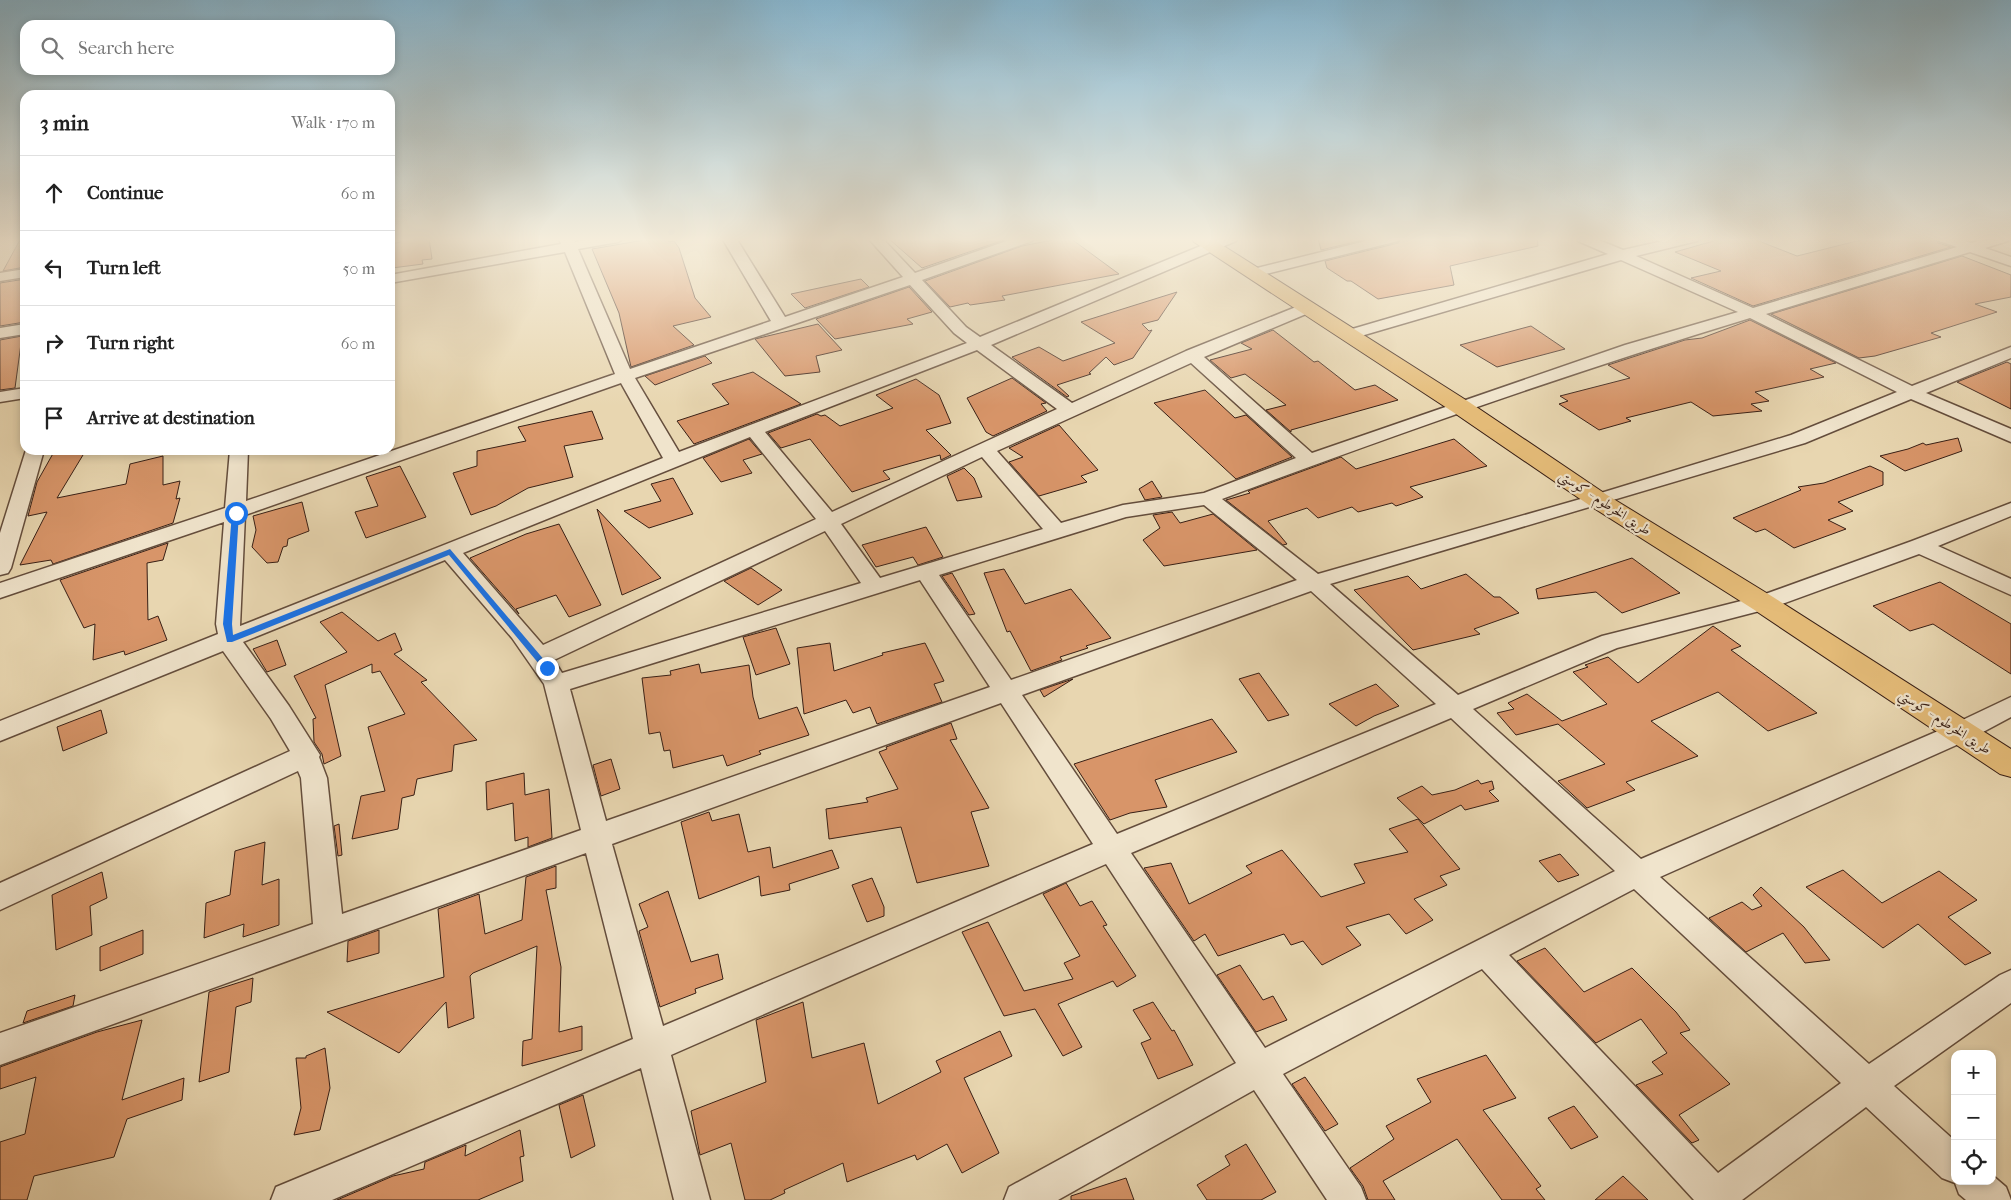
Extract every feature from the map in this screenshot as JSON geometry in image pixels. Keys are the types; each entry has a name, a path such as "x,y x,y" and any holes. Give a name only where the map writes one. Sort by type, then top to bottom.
{"highway":[{"name":"طريق الخرطوم - كوستي","path":"1286,294 1461,407 1598,500 1763,604 2011,765"}],"street":[{"path":"590,294 625,376 674,460"},
{"path":"763,294 781,324"},
{"path":"0,591 236,513 625,376 871,294"},
{"path":"928,294 948,318 978,344 1071,411"},
{"path":"0,731 450,552 674,460 978,344 1091,294"},
{"path":"1348,334 1487,294"},
{"path":"1710,294 1750,312 1912,393 2011,436"},
{"path":"556,684 1123,511 1208,498 1309,460 1631,349 1811,294"},
{"path":"539,657 1192,355 1307,308"},
{"path":"0,333 20,330"},
{"path":"0,1049 1314,582 1598,500 1798,439 2011,352"},
{"path":"1192,355 1309,460"},
{"path":"0,397 20,394"},
{"path":"753,429 829,522 874,586"},
{"path":"986,449 1056,532"},
{"path":"0,568 34,455"},
{"path":"240,455 228,624 230,640 236,653 293,731 307,755 314,778 329,931"},
{"path":"1208,498 1314,582 1454,706 1951,1161"},
{"path":"288,1200 650,1048 1110,849 1610,642 1763,604 2011,510"},
{"path":"1920,546 2011,588"},
{"path":"450,552 539,657 556,684 598,836 650,1048 692,1200"},
{"path":"925,571 1007,691 1110,849 1348,1200"},
{"path":"1022,1200 1260,1068 1637,874 1961,732 2011,706"},
{"path":"0,897 307,755"},
{"path":"1486,952 1714,1199 1867,1085 2011,985"},
{"path":"1976,1185 1993,1200"}],"building":[{"path":"0,294 20,294 20,323 0,326"},
{"path":"611,294 694,294 711,317 673,326 694,345 631,367 619,313"},
{"path":"791,294 848,294 805,308"},
{"path":"889,294 915,294 932,312 907,319 913,324 835,339 816,319"},
{"path":"938,294 1013,294 1002,296 1005,300 970,305 968,303 950,307"},
{"path":"1176,294 1158,320 1142,324 1149,331 1152,330 1133,358 1114,365 1106,357 1089,373 1091,374 1057,385 1069,396 1067,397 1012,357 1039,347 1063,361 1115,343 1081,322"},
{"path":"1370,294 1405,294 1378,299"},
{"path":"1726,294 1793,294 1753,306"},
{"path":"1837,294 2011,294 2011,297 1975,304 1997,312 1931,333 1941,337 1875,356 1859,358 1771,314"},
{"path":"1750,320 1836,363 1810,369 1824,377 1755,392 1769,401 1751,404 1762,411 1713,416 1691,402 1626,418 1631,421 1599,430 1559,404 1568,401 1560,396 1630,378 1608,365 1685,340 1702,338"},
{"path":"818,324 842,350 816,356 820,372 785,376 755,339"},
{"path":"1531,326 1565,349 1497,367 1460,345"},
{"path":"1273,330 1314,362 1318,361 1355,390 1375,385 1398,400 1291,430 1291,432 1266,410 1286,405 1245,374 1231,378 1210,360 1252,349 1241,343"},
{"path":"20,336 15,388 0,390 0,340"},
{"path":"705,356 712,363 655,385 645,376"},
{"path":"2007,362 2011,364 2011,409 1957,382"},
{"path":"753,372 801,404 694,444 677,421 729,404 712,384"},
{"path":"1012,378 1046,403 1041,404 1047,411 993,436 986,432 967,398"},
{"path":"916,379 939,395 951,423 926,430 951,455 941,460 940,455 883,471 890,479 852,492 810,439 781,448 768,433 817,414 825,415 840,426 893,408 876,395"},
{"path":"1205,390 1235,418 1246,415 1292,457 1236,479 1154,403"},
{"path":"592,411 603,439 564,446 573,477 528,488 496,506 471,515 453,473 477,466 477,451 526,441 518,427"},
{"path":"1059,425 1098,470 1081,476 1087,482 1039,496 1009,462 1023,457 1009,448"},
{"path":"1958,438 1962,451 1905,471 1880,456 1923,443 1926,445"},
{"path":"749,439 762,454 743,460 752,473 721,482 703,458"},
{"path":"1454,439 1487,466 1410,487 1423,497 1396,506 1392,503 1358,512 1352,507 1318,518 1307,508 1268,521 1287,544 1283,545 1226,500 1250,493 1248,491 1341,457 1356,469"},
{"path":"52,455 83,455 57,498 126,484 130,464 163,456 163,485 180,481 176,499 180,498 173,523 53,564 51,560 20,565 47,512 28,516 37,482"},
{"path":"400,466 426,517 366,538 355,512 378,506 366,477"},
{"path":"1870,466 1883,472 1883,485 1838,502 1853,511 1828,520 1846,529 1794,548 1765,529 1756,532 1733,518 1801,490 1798,487 1824,483"},
{"path":"964,468 974,478 982,497 957,501 947,476"},
{"path":"673,478 693,514 649,528 624,511 661,501 651,484"},
{"path":"1152,481 1162,497 1145,500 1139,489"},
{"path":"302,502 309,531 288,539 287,546 283,547 278,562 267,563 252,547 256,530 253,516"},
{"path":"597,509 639,554 661,578 622,595"},
{"path":"1172,512 1180,523 1213,514 1257,550 1164,566 1143,540 1160,528 1153,515"},
{"path":"559,524 601,605 569,617 556,595 516,609 519,614 470,558 526,534"},
{"path":"926,527 943,557 918,565 913,557 876,567 862,545"},
{"path":"168,543 163,560 147,563 148,620 158,616 167,640 125,655 124,651 93,660 95,624 84,628 60,580"},
{"path":"1632,558 1680,593 1622,613 1596,592 1538,599 1536,589"},
{"path":"751,568 782,590 758,605 724,581"},
{"path":"1004,569 1025,604 1071,589 1111,638 1086,646 1088,648 1060,657 1062,660 1031,671 1010,631 1007,632 984,573"},
{"path":"952,573 975,614 969,615 942,576"},
{"path":"1466,574 1494,597 1500,597 1519,613 1474,629 1480,634 1413,650 1354,590 1408,576 1421,589"},
{"path":"1940,582 2011,624 2011,674 1933,624 1910,631 1873,606"},
{"path":"342,612 378,641 395,633 402,650 394,654 427,680 421,682 477,740 454,745 452,771 417,779 414,795 402,798 398,829 352,839 361,796 385,791 368,727 405,714 380,671 372,673 372,664 325,685 341,756 324,764 322,754 314,742 313,719 316,718 294,676 347,652 320,622"},
{"path":"1713,626 1741,646 1731,650 1817,713 1768,731 1718,692 1651,721 1698,756 1626,782 1635,790 1587,808 1558,781 1605,764 1558,724 1516,735 1497,713 1514,709 1508,703 1527,694 1562,721 1607,704 1573,672 1588,667 1585,665 1608,657 1638,683"},
{"path":"776,628 790,664 756,675 743,637"},
{"path":"277,640 286,665 267,672 253,649"},
{"path":"830,643 834,671 883,655 882,653 925,643 944,681 934,684 942,702 877,724 870,707 853,713 846,700 804,714 797,648"},
{"path":"699,664 701,673 749,665 753,697 759,719 797,707 809,735 759,751 761,754 727,766 723,755 673,768 670,750 664,751 660,732 649,734 642,678 671,675 670,671"},
{"path":"1259,673 1289,715 1268,721 1239,679"},
{"path":"1073,679 1044,697 1040,690"},
{"path":"1376,684 1399,706 1356,726 1329,704"},
{"path":"101,710 107,733 63,751 57,727"},
{"path":"1212,719 1237,752 1155,780 1167,807 1130,813 1110,820 1074,764"},
{"path":"951,723 957,739 950,740 989,808 971,812 989,866 917,883 901,827 829,839 826,809 868,802 866,798 898,789 879,752 887,749 886,747"},
{"path":"611,759 620,789 601,796 593,765"},
{"path":"524,773 525,795 549,789 552,838 528,847 528,837 515,841 513,803 487,810 486,782"},
{"path":"1478,780 1481,784 1492,781 1494,789 1489,791 1499,801 1465,810 1461,805 1424,824 1397,798 1422,786 1432,795 1455,790"},
{"path":"709,812 712,821 739,814 748,852 770,847 773,868 832,850 839,868 789,884 790,890 761,896 759,876 699,899 681,822"},
{"path":"1418,819 1460,869 1440,876 1447,885 1414,899 1433,920 1406,934 1389,914 1346,927 1361,945 1322,965 1303,941 1291,945 1284,934 1218,956 1205,934 1194,941 1144,868 1171,863 1189,904 1252,873 1246,866 1282,850 1321,897 1365,883 1354,864 1408,852 1389,829"},
{"path":"339,824 342,855 338,856 334,826"},
{"path":"265,842 262,885 279,879 279,925 243,937 244,924 204,938 206,903 230,895 235,851"},
{"path":"1560,854 1579,875 1558,882 1539,861"},
{"path":"556,866 556,888 546,890 561,967 559,1032 582,1026 582,1050 522,1066 523,1041 532,1039 537,946 473,973 470,976 474,1018 448,1028 446,1002 399,1053 327,1012 444,977 438,909 479,894 485,934 522,920 526,877"},
{"path":"1843,870 1882,903 1939,871 1977,900 1948,917 1991,953 1965,965 1918,924 1883,948 1806,887"},
{"path":"102,872 107,898 90,906 92,935 56,950 52,895"},
{"path":"872,878 884,907 884,916 867,922 852,885"},
{"path":"1066,883 1080,906 1092,901 1107,925 1103,926 1136,976 1117,987 1113,981 1058,1004 1082,1047 1063,1056 1035,1009 1004,1016 962,932 988,922 1024,991 1073,979 1064,963 1080,956 1043,894"},
{"path":"1761,887 1804,927 1830,960 1805,963 1783,933 1746,952 1709,918 1742,902 1752,910 1762,906 1753,895"},
{"path":"668,891 691,962 718,954 723,979 695,989 696,993 660,1007 639,931 648,927 639,904"},
{"path":"143,930 143,954 100,971 100,947"},
{"path":"379,930 379,953 347,962 348,941"},
{"path":"1545,948 1584,992 1632,968 1676,1012 1690,1030 1680,1033 1730,1084 1679,1115 1699,1140 1692,1143 1636,1085 1663,1074 1652,1062 1667,1053 1641,1019 1596,1043 1517,961"},
{"path":"1240,965 1263,1000 1273,996 1287,1020 1256,1032 1217,975"},
{"path":"253,978 251,1002 236,1007 229,1072 199,1082 209,992"},
{"path":"75,995 73,1006 23,1023 27,1011"},
{"path":"803,1002 812,1058 864,1043 878,1104 941,1072 936,1061 1000,1031 1012,1056 964,1078 999,1153 962,1173 947,1144 917,1160 915,1155 847,1182 843,1163 784,1190 785,1193 770,1200 745,1200 731,1143 700,1155 691,1111 766,1082 756,1020"},
{"path":"1153,1002 1172,1031 1174,1030 1193,1065 1158,1079 1141,1043 1151,1039 1133,1010"},
{"path":"142,1020 122,1100 184,1078 182,1100 127,1119 114,1157 34,1176 27,1200 0,1200 0,1142 25,1134 36,1077 0,1089 0,1067 97,1032"},
{"path":"325,1048 330,1088 320,1130 294,1135 301,1108 296,1058 306,1058 306,1056"},
{"path":"1486,1055 1516,1098 1483,1110 1541,1186 1536,1189 1545,1200 1502,1200 1457,1139 1383,1181 1395,1200 1368,1200 1363,1186 1350,1168 1394,1139 1386,1126 1431,1102 1417,1079"},
{"path":"1305,1077 1338,1124 1325,1131 1292,1084"},
{"path":"583,1095 595,1146 571,1158 559,1105"},
{"path":"1574,1106 1598,1137 1571,1149 1548,1118"},
{"path":"520,1130 524,1156 520,1157 523,1181 478,1200 337,1200 393,1176 424,1169 425,1162 466,1145 465,1156"},
{"path":"1246,1144 1276,1192 1261,1200 1207,1200 1197,1185 1230,1165 1225,1156"},
{"path":"1623,1176 1648,1200 1595,1200"},
{"path":"1126,1178 1134,1200 1071,1200 1071,1196"}],"route":[{"path":"236,513 228,624 230,640 450,552 547,668"}]}
